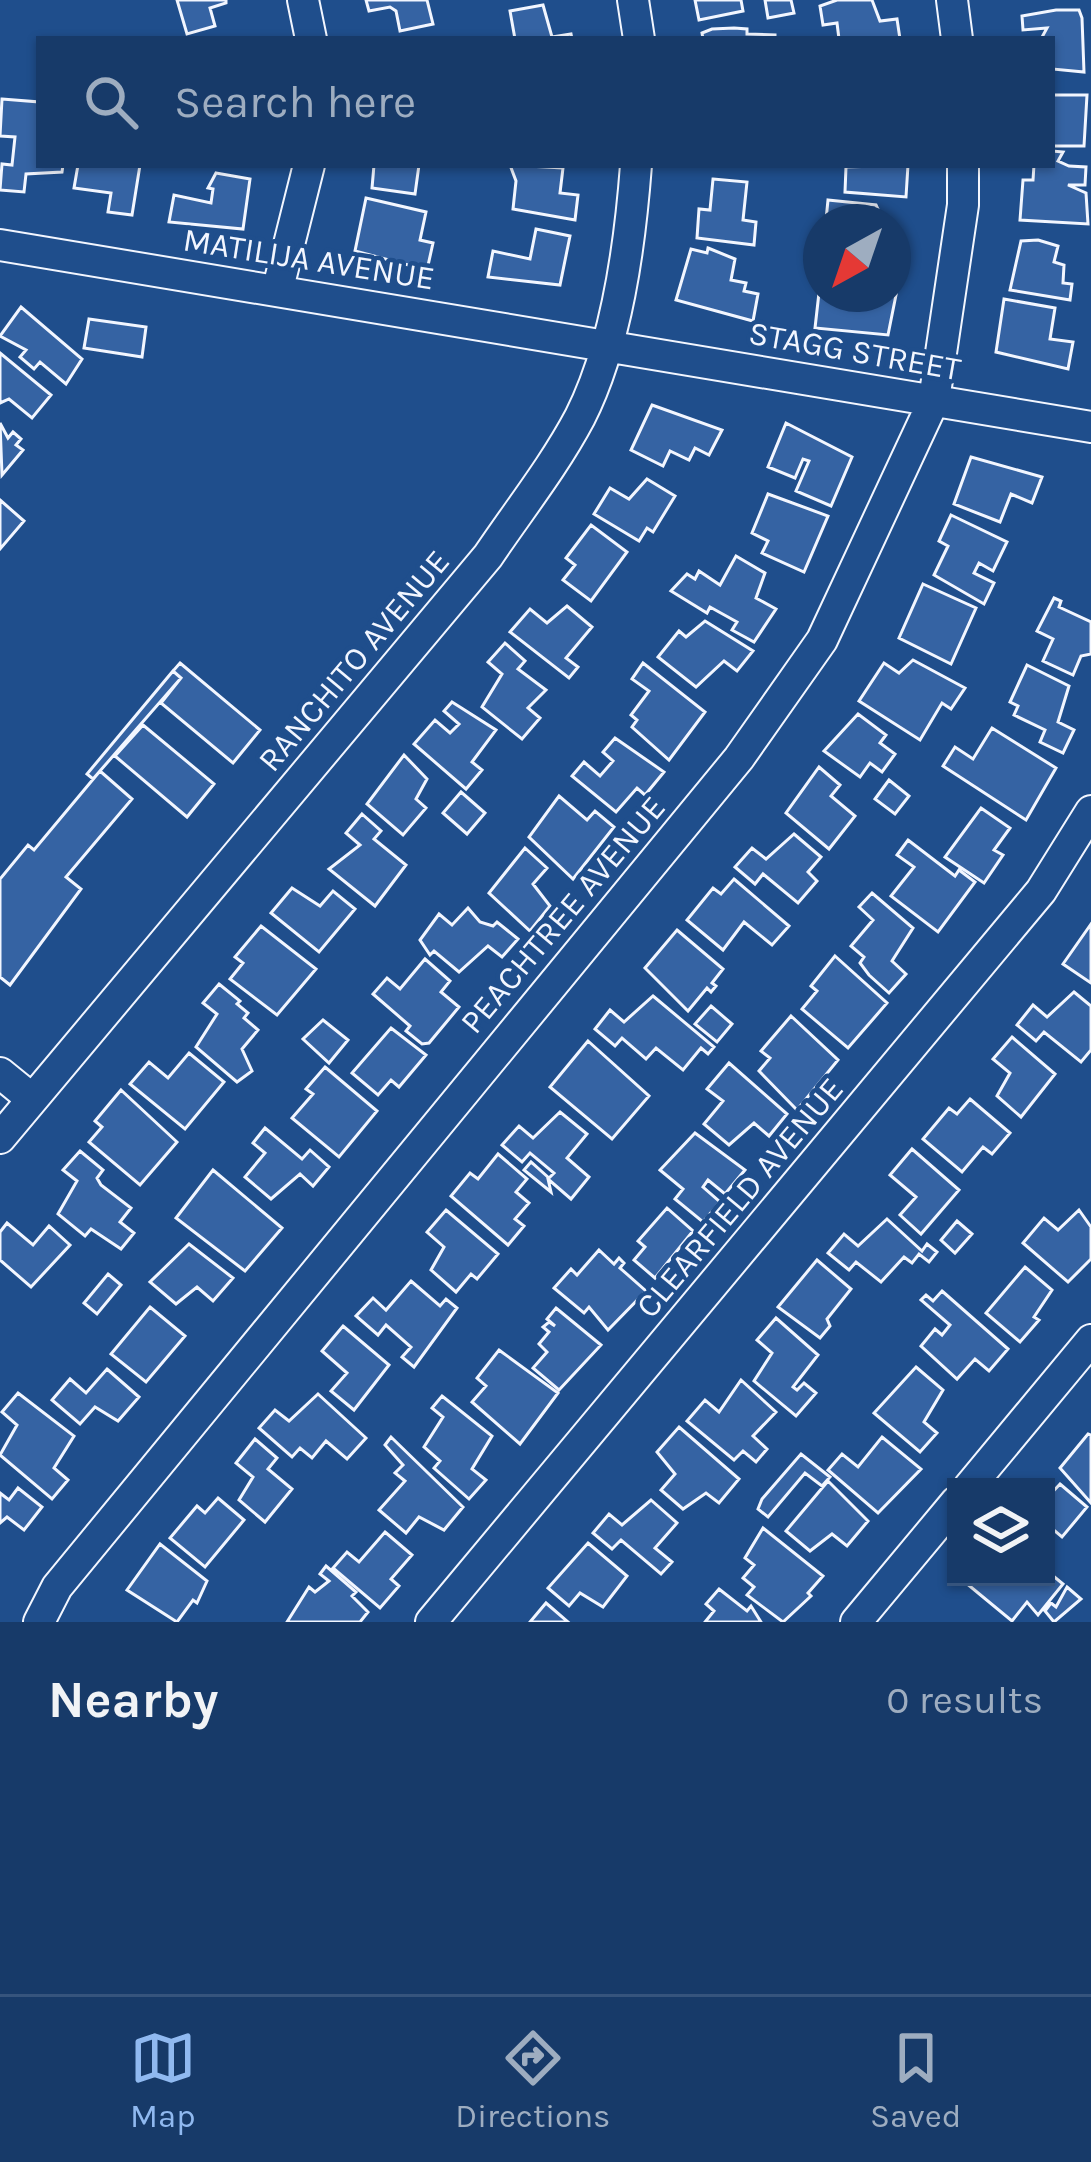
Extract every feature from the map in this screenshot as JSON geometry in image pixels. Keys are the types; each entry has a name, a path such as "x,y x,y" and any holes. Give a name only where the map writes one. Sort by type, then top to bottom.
{"street":[{"path":"303,0 310,36"},
{"path":"633,0 639,36"},
{"path":"952,0 957,36"},
{"path":"278,288 308,168"},
{"name":"RANCHITO AVENUE","path":"0,1138 488,556 581,414 607,344 636,168"},
{"name":"PEACHTREE AVENUE","path":"39,1622 57,1587 739,758 821,640 934,400 963,205 963,168"},
{"name":"MATILIJA AVENUE","path":"0,244 607,344"},
{"name":"STAGG STREET","path":"607,344 1091,427"},
{"name":"CLEARFIELD AVENUE","path":"431,1622 1041,891 1091,811"},
{"path":"0,1072 32,1099"},
{"path":"976,1478 1091,1340"},
{"path":"856,1622 947,1513"}],"building":[{"path":"177,0 226,3 210,8 215,26 187,34"},
{"path":"366,0 427,0 433,24 400,31 396,11 390,7 369,11"},
{"path":"695,0 741,0 743,11 699,20"},
{"path":"765,0 791,0 794,13 768,18"},
{"path":"837,0 872,0 880,21 897,19 900,36 839,36 837,23 823,25 820,6"},
{"path":"543,5 552,36 514,36 510,11"},
{"path":"1079,10 1084,72 1055,69 1055,36 1043,36 1047,28 1023,30 1022,16"},
{"path":"712,29 747,29 747,34 775,36 702,36"},
{"path":"1055,95 1087,95 1084,146 1055,146"},
{"path":"2,99 36,102 36,168 63,168 62,172 26,174 24,192 0,190 2,164 12,165 15,137 0,136"},
{"path":"1055,151 1063,152 1058,161 1086,167 1085,185 1068,185 1086,193 1088,224 1020,220 1023,180 1033,180 1034,168 1055,168"},
{"path":"77,168 140,168 132,215 108,212 111,193 74,188"},
{"path":"374,168 419,168 415,194 372,188"},
{"path":"511,168 563,168 560,193 578,195 575,220 513,209 516,181"},
{"path":"846,168 908,168 906,197 845,192"},
{"path":"216,173 250,179 243,229 169,222 174,195 211,203 213,189 208,188"},
{"path":"713,179 747,182 743,220 756,222 754,245 697,238 699,209 710,210"},
{"path":"366,198 426,212 420,240 433,243 427,270 355,251"},
{"path":"536,229 570,236 560,285 488,277 493,251 530,259"},
{"path":"1021,241 1058,246 1054,262 1064,265 1063,283 1072,284 1070,300 1010,290"},
{"path":"708,248 735,259 731,280 746,283 744,291 758,294 753,321 676,300 691,249 707,253"},
{"path":"1004,299 1055,308 1050,339 1073,342 1068,369 996,352"},
{"path":"21,307 82,359 66,384 40,362 34,369 20,357 26,350 0,336"},
{"path":"817,312 893,312 888,335 815,328"},
{"path":"89,319 146,327 142,357 84,348"},
{"path":"0,353 51,395 32,418 9,399 0,403"},
{"path":"652,405 722,430 709,455 695,448 689,460 670,451 663,466 631,450"},
{"path":"0,423 8,438 13,432 21,439 16,445 23,450 2,475"},
{"path":"786,423 852,457 831,506 796,491 809,461 803,459 795,478 768,467"},
{"path":"971,457 1042,477 1032,503 1011,494 1000,522 954,504"},
{"path":"647,479 675,496 653,532 647,528 639,541 594,514 610,488 629,499"},
{"path":"768,494 828,516 804,572 762,553 768,541 752,533"},
{"path":"0,500 24,521 0,549"},
{"path":"951,515 1007,542 993,571 979,563 974,573 994,583 984,604 934,575 948,546 939,541"},
{"path":"591,525 627,552 591,601 563,580 575,565 566,558"},
{"path":"736,556 765,573 756,598 776,609 754,642 732,630 737,622 710,607 707,613 671,591 687,574 695,579 699,571 720,585"},
{"path":"923,584 976,608 951,664 899,638"},
{"path":"1054,598 1061,601 1059,607 1091,622 1091,654 1081,656 1073,675 1043,661 1053,639 1037,631"},
{"path":"567,606 592,627 566,658 578,667 569,678 510,632 530,609 547,623"},
{"path":"705,621 753,651 737,671 724,661 696,687 658,657 679,631 686,637"},
{"path":"505,643 525,661 518,669 546,690 528,708 540,718 522,739 482,707 502,674 488,662"},
{"path":"913,660 965,688 951,709 942,703 920,740 859,701 884,663 899,673"},
{"path":"180,663 260,730 233,763 161,703 181,678 173,671"},
{"path":"643,663 705,712 669,760 632,727 637,720 631,715 649,691 632,679"},
{"path":"1027,665 1069,686 1058,722 1074,730 1063,753 1040,742 1045,730 1014,715 1018,706 1010,702"},
{"path":"173,671 181,678 93,779 87,774"},
{"path":"452,702 496,730 472,762 482,770 466,789 414,744 435,720 450,733 459,724 444,711"},
{"path":"858,714 886,735 880,743 895,754 882,772 870,763 860,777 824,751"},
{"path":"143,725 214,784 187,817 115,756"},
{"path":"992,728 1056,768 1026,820 943,766 955,747 973,759"},
{"path":"615,738 664,772 645,795 637,788 616,812 572,776 584,762 600,776 613,761 603,752"},
{"path":"404,755 427,779 416,799 426,808 403,835 367,804"},
{"path":"819,767 840,785 831,796 855,816 829,849 786,813"},
{"path":"100,771 132,799 66,877 81,889 10,985 0,977 0,879 28,845 34,850"},
{"path":"889,780 909,796 895,814 875,799"},
{"path":"461,792 485,813 467,834 443,813"},
{"path":"559,796 587,820 595,811 614,827 573,879 529,837"},
{"path":"981,808 1010,828 994,850 1003,855 984,883 945,857"},
{"path":"362,814 381,831 374,839 406,865 375,906 329,869 360,845 346,833"},
{"path":"794,834 821,857 808,872 817,881 798,903 763,874 755,884 735,867 752,848 766,859"},
{"path":"908,840 955,876 959,870 975,882 938,932 891,896 914,867 897,855"},
{"path":"525,848 547,868 533,884 550,906 530,931 489,893"},
{"path":"734,879 789,926 772,945 744,922 723,950 687,920 713,888 721,894"},
{"path":"292,888 320,906 333,891 355,909 319,952 271,913"},
{"path":"872,893 913,928 892,961 906,974 889,993 869,975 860,963 864,957 851,946 873,920 859,907"},
{"path":"468,908 480,922 493,926 497,922 518,939 502,957 488,946 459,972 434,951 430,955 420,940 439,914 452,925"},
{"path":"1091,924 1091,983 1063,964"},
{"path":"261,926 316,969 277,1015 230,979 243,963 235,957"},
{"path":"677,930 723,969 711,992 707,988 688,1011 645,968"},
{"path":"835,956 887,1003 848,1048 802,1009 817,991 811,986"},
{"path":"425,959 450,981 441,992 459,1007 429,1043 422,1044 406,1031 410,1026 373,994 387,978 400,989"},
{"path":"219,984 240,1001 237,1004 248,1013 244,1018 258,1030 242,1049 252,1071 237,1082 196,1047 217,1014 203,1003"},
{"path":"1074,992 1091,1006 1091,1050 1081,1062 1044,1032 1036,1041 1017,1025 1033,1005 1047,1017"},
{"path":"653,996 714,1047 708,1054 701,1048 683,1070 656,1048 646,1059 622,1038 615,1046 595,1029 610,1010 624,1022"},
{"path":"711,1006 732,1024 717,1042 695,1024"},
{"path":"791,1016 838,1060 797,1110 759,1071 770,1058 761,1051"},
{"path":"323,1020 348,1040 329,1063 303,1039"},
{"path":"391,1028 426,1055 399,1087 391,1080 378,1095 352,1073"},
{"path":"1012,1037 1055,1074 1021,1117 997,1096 1010,1073 993,1059"},
{"path":"588,1041 649,1096 612,1139 550,1087"},
{"path":"189,1053 224,1082 185,1129 130,1084 149,1062 168,1078"},
{"path":"729,1063 787,1114 769,1136 754,1123 729,1145 704,1124 723,1101 707,1089"},
{"path":"325,1067 377,1111 339,1157 292,1118 313,1094 306,1089"},
{"path":"121,1090 177,1142 140,1185 89,1142 102,1127 95,1121"},
{"path":"970,1099 1010,1133 992,1154 983,1147 962,1172 923,1139 949,1108 957,1114"},
{"path":"560,1112 587,1134 567,1158 589,1177 571,1199 548,1179 551,1192 524,1170 531,1162 549,1178 554,1173 530,1153 522,1162 502,1145 519,1126 533,1138"},
{"path":"265,1128 302,1159 310,1150 329,1167 313,1186 300,1174 271,1199 245,1177 265,1153 253,1143"},
{"path":"695,1133 745,1170 725,1194 708,1180 703,1187 720,1202 703,1222 675,1199 683,1189 660,1170"},
{"path":"912,1149 959,1190 921,1234 900,1215 916,1197 890,1175"},
{"path":"80,1151 103,1170 97,1178 101,1185 131,1208 120,1222 134,1233 121,1249 91,1229 85,1236 58,1214 77,1181 63,1170"},
{"path":"498,1154 527,1179 516,1192 529,1203 515,1219 524,1226 508,1245 451,1196 470,1173 478,1179"},
{"path":"213,1170 282,1228 245,1271 176,1218"},
{"path":"667,1208 693,1231 655,1278 634,1260 645,1247 638,1241"},
{"path":"446,1210 498,1254 477,1279 471,1274 456,1292 431,1270 444,1247 427,1232"},
{"path":"1079,1210 1091,1227 1091,1259 1068,1282 1023,1243 1044,1218 1058,1230"},
{"path":"887,1219 922,1251 927,1244 937,1252 929,1262 919,1254 912,1263 904,1257 881,1282 856,1262 849,1270 828,1253 844,1234 858,1246"},
{"path":"957,1221 972,1234 955,1253 941,1240"},
{"path":"7,1223 33,1245 49,1226 70,1245 31,1287 0,1260 0,1232"},
{"path":"189,1244 233,1278 213,1301 197,1287 176,1304 150,1282"},
{"path":"599,1250 614,1264 619,1258 624,1263 620,1268 646,1291 608,1330 589,1307 584,1313 554,1288 571,1269 577,1275"},
{"path":"817,1260 851,1289 827,1319 830,1326 820,1338 778,1307"},
{"path":"1025,1267 1052,1290 1034,1317 1039,1320 1020,1342 986,1313"},
{"path":"108,1274 121,1285 97,1314 84,1303"},
{"path":"411,1281 440,1306 446,1299 457,1308 414,1367 402,1357 411,1347 386,1325 378,1335 356,1316 373,1298 386,1310"},
{"path":"942,1291 1008,1349 989,1371 975,1359 957,1379 921,1346 935,1329 942,1335 950,1325 921,1300 926,1295 933,1301"},
{"path":"150,1307 185,1336 146,1382 111,1354"},
{"path":"556,1308 601,1345 559,1390 533,1368 547,1352 539,1344 549,1332 543,1327 549,1322 555,1326 547,1319"},
{"path":"776,1318 818,1355 793,1387 797,1390 804,1383 816,1393 796,1416 754,1381 772,1353 757,1340"},
{"path":"343,1326 389,1365 354,1410 331,1391 347,1373 322,1351"},
{"path":"499,1350 558,1393 520,1444 472,1402 486,1386 477,1378"},
{"path":"916,1367 943,1390 924,1422 937,1433 920,1452 874,1413"},
{"path":"107,1369 139,1397 118,1421 95,1407 80,1424 52,1400 70,1379 86,1393"},
{"path":"741,1380 776,1412 753,1436 767,1449 756,1462 743,1451 734,1460 687,1421 705,1400 719,1412"},
{"path":"18,1393 74,1436 54,1468 68,1480 52,1499 0,1455 17,1425 2,1412"},
{"path":"318,1394 366,1438 347,1459 326,1441 312,1458 300,1448 292,1457 259,1428 275,1410 289,1421"},
{"path":"442,1396 492,1436 472,1469 486,1480 469,1499 434,1468 440,1461 424,1447 443,1417 432,1408"},
{"path":"679,1427 739,1479 719,1503 706,1493 683,1509 661,1490 675,1474 657,1452"},
{"path":"1091,1435 1091,1503 1060,1468"},
{"path":"391,1437 463,1507 444,1530 419,1517 406,1533 379,1510 405,1481 395,1473 403,1465 385,1445"},
{"path":"882,1437 921,1469 878,1513 828,1470 842,1454 858,1467"},
{"path":"255,1439 277,1458 268,1469 292,1489 265,1522 239,1500 253,1477 236,1463"},
{"path":"801,1454 830,1477 822,1486 805,1473 768,1517 758,1509 762,1499"},
{"path":"828,1481 868,1521 847,1546 832,1534 810,1551 786,1531"},
{"path":"1060,1484 1087,1507 1062,1537 1055,1531 1055,1489"},
{"path":"18,1488 42,1507 24,1530 7,1517 0,1523 0,1493 9,1500"},
{"path":"218,1498 244,1520 205,1567 170,1538 197,1506 205,1513"},
{"path":"651,1500 677,1523 655,1548 672,1562 661,1574 621,1540 612,1549 593,1533 609,1514 622,1525"},
{"path":"763,1528 823,1576 808,1593 811,1596 783,1622 747,1595 754,1587 743,1578 754,1565 745,1558"},
{"path":"385,1532 412,1555 391,1579 399,1586 380,1608 333,1568 347,1552 359,1562"},
{"path":"588,1543 627,1576 603,1607 580,1593 569,1606 548,1588"},
{"path":"160,1544 207,1581 197,1603 193,1600 177,1622 127,1590"},
{"path":"326,1566 356,1592 352,1596 368,1612 360,1622 287,1622 309,1587 315,1592 329,1581 320,1574"},
{"path":"1055,1577 1063,1584 1038,1615 1027,1602 1012,1621 970,1586 1055,1586"},
{"path":"1067,1587 1081,1599 1054,1622 1045,1611 1051,1603 1056,1607"},
{"path":"719,1589 747,1611 751,1606 761,1622 705,1622 714,1611 706,1604"},
{"path":"546,1603 568,1622 530,1622"}]}
